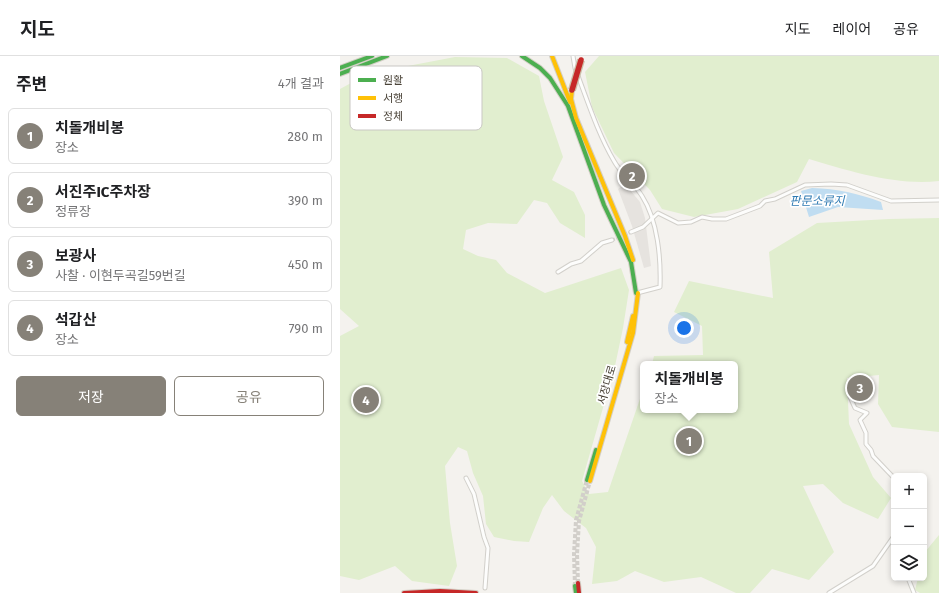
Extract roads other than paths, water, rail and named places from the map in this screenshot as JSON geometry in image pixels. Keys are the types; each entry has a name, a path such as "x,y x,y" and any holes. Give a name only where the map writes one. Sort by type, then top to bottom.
{"main road":[{"path":"340,68 372,56"},
{"path":"361,66 387,56"},
{"path":"522,56 540,68 550,78 568,106"},
{"path":"549,56 604,205 631,262 637,293"},
{"path":"552,56 634,261 637,293"},
{"path":"576,118 571,99 572,90 583,58"},
{"path":"340,74 350,70"},
{"name":"서장대로","path":"588,480 630,333 637,293"},
{"path":"576,593 576,584 579,593"},
{"path":"404,593 429,590 441,592 448,590 476,593"}],"street":[{"path":"573,56 575,68 606,145 615,162 642,195 650,211 661,272 660,288 637,293"},
{"path":"631,232 643,227 658,213 678,223 690,222 702,217 712,220 726,219 760,206 765,201 809,184 847,185 891,201 939,200"},
{"path":"558,272 571,264 581,261 602,243 612,240"},
{"path":"859,393 850,397 855,408 867,413 860,420 860,424 866,433 866,444 876,460 891,475"},
{"path":"466,478 474,494 488,548 485,588"},
{"path":"829,593 873,566 891,541"},
{"path":"909,581 914,593"}],"water":[{"name":"판문소류지","path":"812,188 839,190 864,196 881,202 883,210 838,207 809,217 801,191"}],"tunnel":[{"path":"612,240 631,232"},
{"path":"575,586 574,554 576,520 587,480"},
{"path":"578,583 577,554 579,521 590,481"}],"place":[{"name":"서진주IC주차장","path":"632,176"},
{"name":"보광사","path":"860,388"},
{"name":"석갑산","path":"366,400"},
{"name":"치돌개비봉","path":"689,441"}]}
